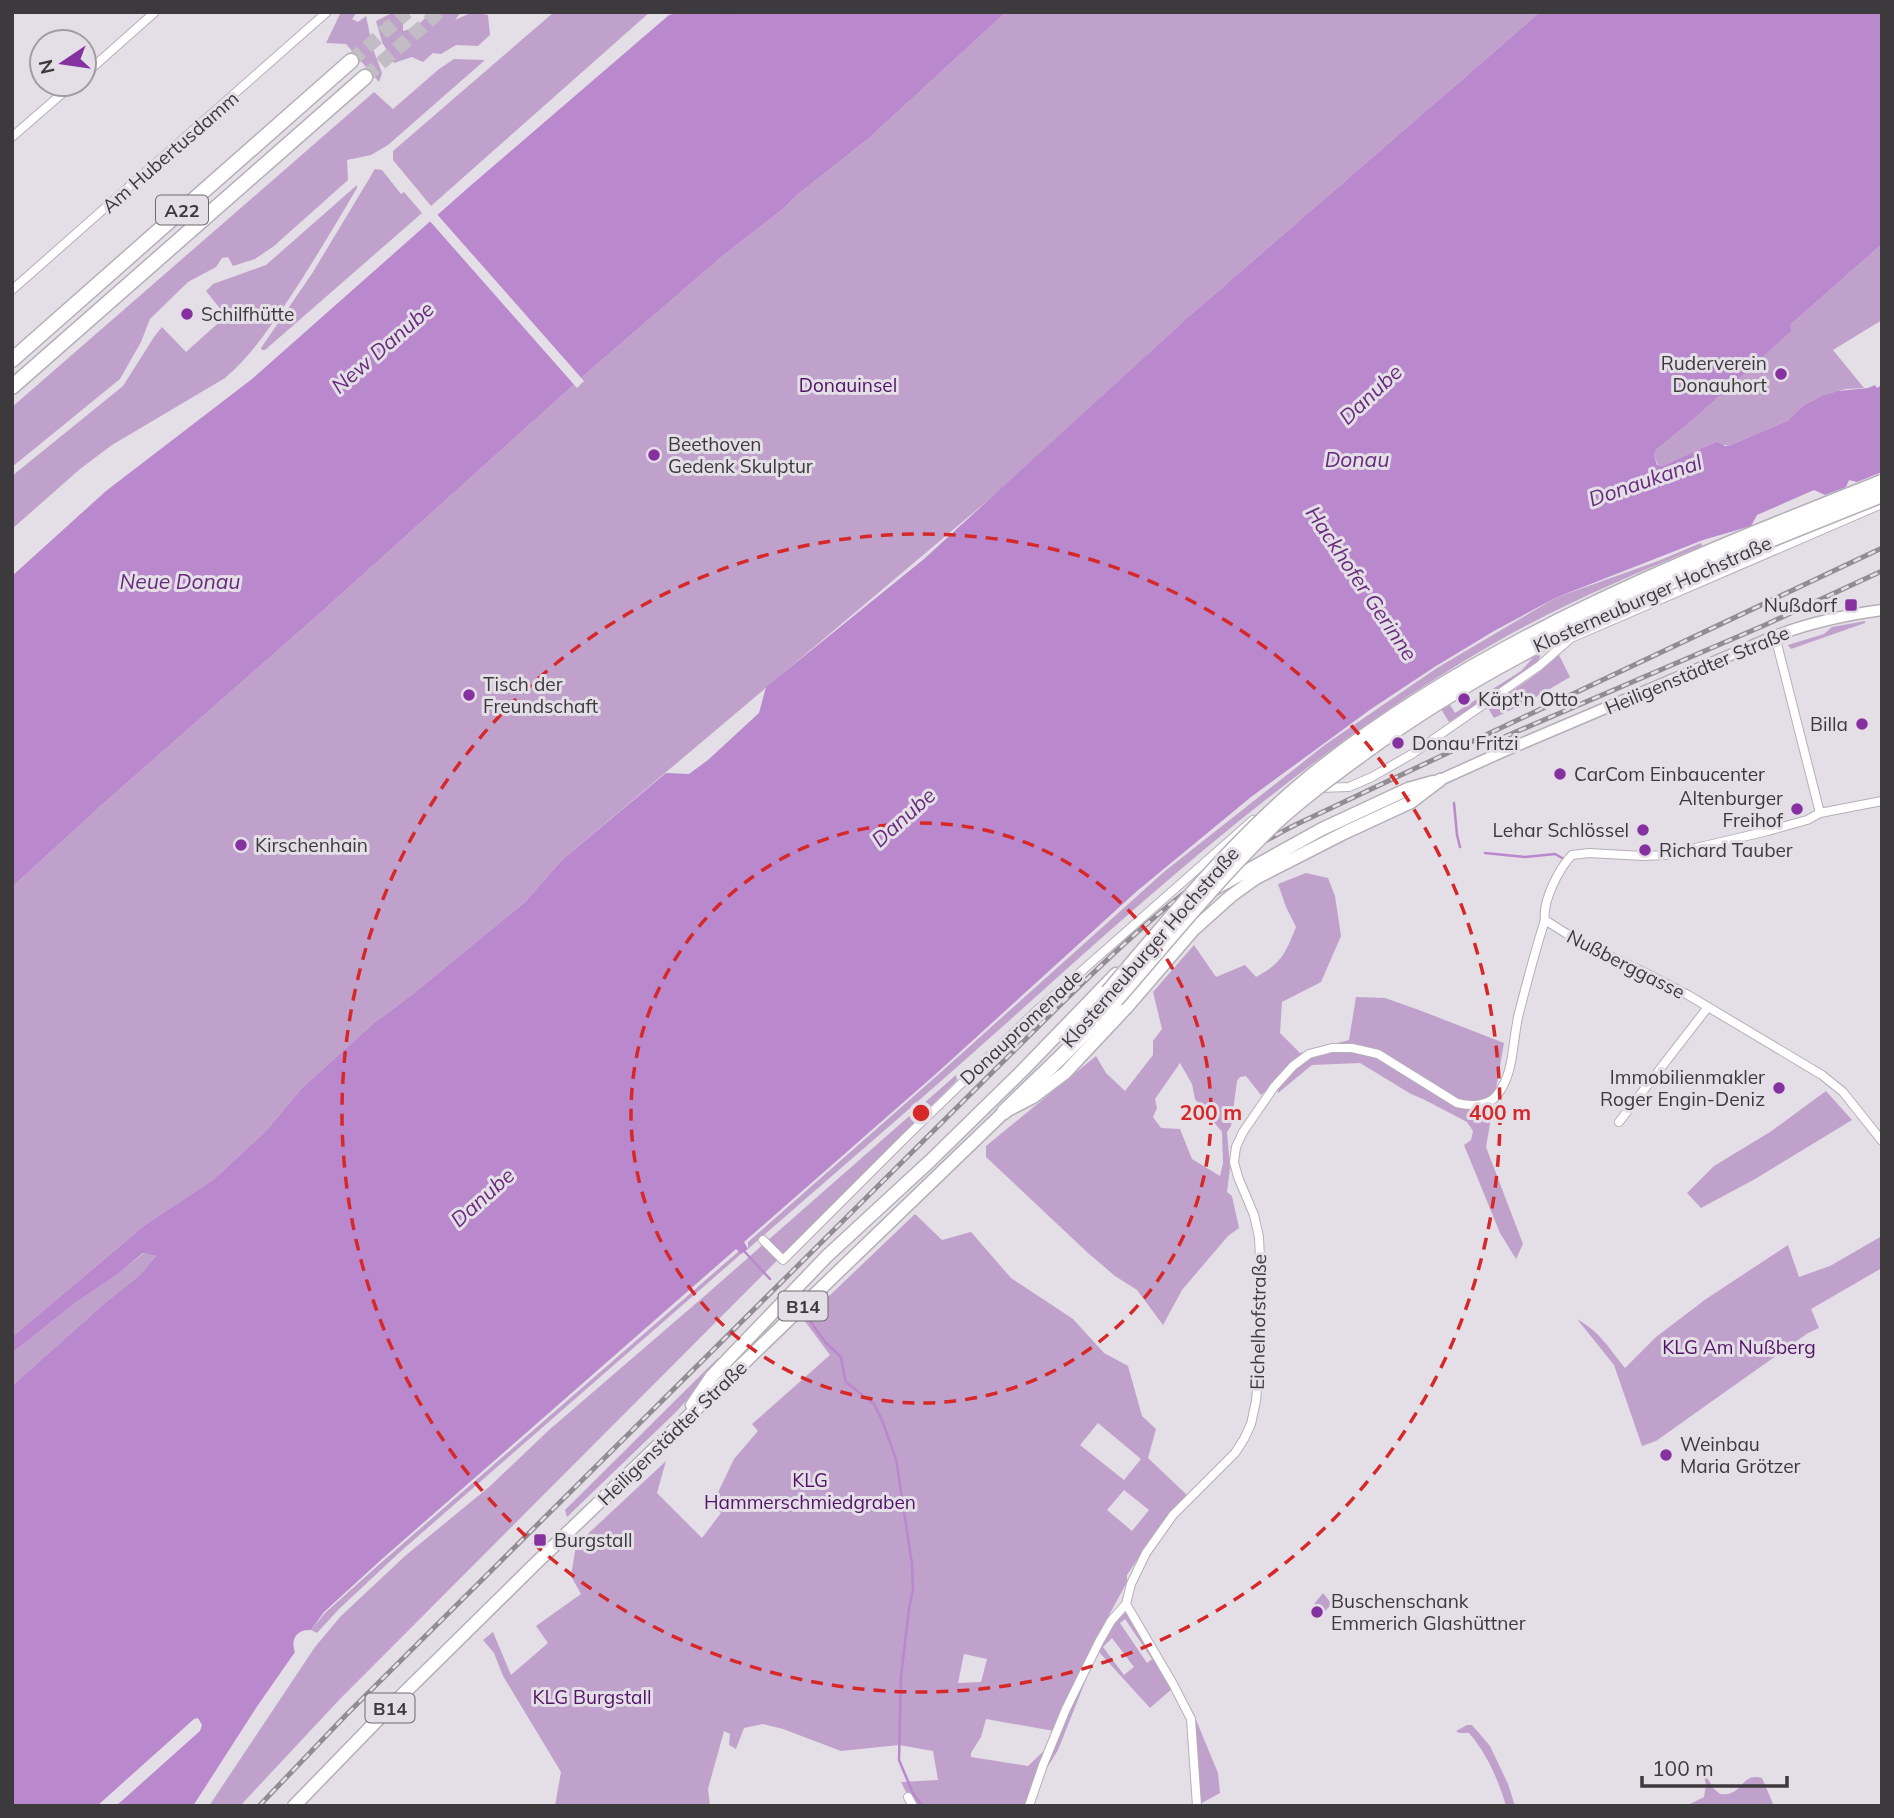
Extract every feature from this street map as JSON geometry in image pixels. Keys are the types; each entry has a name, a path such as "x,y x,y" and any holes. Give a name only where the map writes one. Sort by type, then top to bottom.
{"highway":[{"name":"A22","path":"12,360 351,61"},
{"name":"A22","path":"12,387 365,77"},
{"name":"Klosterneuburger Hochstraße","path":"1052,1064 1108,992 1235,846 1323,767 1370,733 1469,669 1557,621 1693,559 1882,482"},
{"name":"Klosterneuburger Hochstraße","path":"1052,1064 1091,1028 1216,884 1276,822 1392,732 1455,691 1592,617 1882,495"},
{"name":"Heiligenstädter Straße","path":"1004,1112 1052,1064"}],"main road":[{"name":"Heiligenstädter Straße","path":"1440,780 1775,636 1840,617 1882,610"},
{"path":"1004,1112 1033,1097 1065,1073 1126,1009 1193,930 1231,896 1256,878 1344,832 1411,802 1440,780"},
{"path":"676,1429 711,1377 827,1256 967,1125 1160,928 1210,892 1322,829 1408,789 1440,780"},
{"name":"Heiligenstädter Straße","path":"294,1806 394,1703 1004,1112"}],"street":[{"path":"98,63 155,12"},
{"name":"Am Hubertusdamm","path":"12,290 327,12"},
{"path":"12,137 57,98"},
{"name":"Donaupromenade","path":"763,1240 783,1260 1034,1013 1291,789 1349,787 1372,777 1412,754 1539,666 1571,638 1882,504"},
{"path":"1775,636 1820,813 1882,801"},
{"name":"Eichelhofstraße","path":"1029,1806 1055,1736 1085,1669 1111,1621 1126,1604 1136,1572 1161,1531 1183,1504 1235,1453 1251,1424 1257,1389 1261,1260 1254,1215 1235,1169 1234,1154 1242,1132 1274,1087 1293,1066 1309,1054 1332,1048 1352,1048 1378,1054 1457,1103 1478,1104 1495,1098 1510,1067 1518,1017 1545,920 1545,909 1559,872 1572,855 1666,855 1768,831 1807,820 1820,813"},
{"name":"Nußberggasse","path":"1545,920 1578,941 1642,971 1708,1007 1834,1083 1882,1141"},
{"name":"Nußberggasse","path":"1619,1122 1708,1007"},
{"path":"1126,1604 1191,1718 1197,1806"},
{"path":"908,1797 913,1806"}],"green space":[{"path":"341,12 357,12 352,19 358,22 366,16 373,49 382,73 379,82 346,44 326,43"},
{"path":"431,12 461,12 455,20 473,12 488,15 490,35 478,46 456,45 441,54 433,53 423,62 412,57 394,63 382,42 376,21 392,13 403,19 403,31 416,27"},
{"path":"554,12 650,12 431,206 393,160 393,151"},
{"name":"Donauinsel","path":"1006,12 1540,12 1186,319 999,491 562,860 525,902 374,1023 302,1088 267,1130 213,1180 145,1225 12,1337 12,887 590,370 726,253 869,138"},
{"path":"454,59 485,60 388,145 371,155 347,160 348,180 274,246 255,259 233,266 228,257 222,258 216,267 188,282 150,319 141,342 120,379 12,467 12,407 374,92 393,109"},
{"path":"375,169 382,170 401,194 404,192 422,213 262,350 313,272"},
{"path":"357,185 330,234 283,308 234,370 225,378 112,445 80,469 12,529 12,476 123,386 162,327 186,352 226,316 206,291 213,284 266,265"},
{"path":"1882,244 1882,320 1833,350 1864,388 1823,395 1803,406 1787,421 1731,445 1721,445 1663,466 1658,465 1654,455 1656,450 1703,411 1790,331 1790,325"},
{"path":"1701,543 1702,546 1535,621 1481,651 1417,690 1295,777 1178,871 748,1249 748,1242 1165,871 1326,744 1437,668 1555,598"},
{"path":"1865,621 1791,649 1788,645 1824,634 1832,627"},
{"path":"1539,651 1537,663 1449,722 1441,709 1450,705 1455,713 1521,671"},
{"path":"1559,655 1570,677 1494,718 1488,708"},
{"path":"1306,873 1328,878 1335,896 1341,936 1321,982 1282,1002 1280,1033 1300,1053 1349,1040 1356,997 1385,998 1504,1043 1486,1147 1523,1244 1516,1259 1500,1233 1464,1145 1471,1140 1473,1131 1467,1122 1411,1094 1360,1063 1312,1065 1278,1093 1277,1081 1261,1095 1246,1076 1240,1077 1237,1081 1231,1126 1227,1132 1230,1168 1227,1192 1232,1196 1239,1228 1228,1236 1182,1290 1163,1325 1137,1290 1088,1253 986,1157 986,1146 1096,1056 1106,1073 1125,1091 1153,1055 1153,1041 1162,1029 1153,992 1194,945 1216,977 1245,965 1256,977 1272,967 1285,951 1296,927 1278,884","holes":["1180,1063 1192,1084 1195,1099 1222,1132 1223,1163 1220,1176 1192,1159 1180,1129 1161,1128 1153,1117 1157,1108 1155,1099"]},
{"path":"956,1075 957,1080 340,1699 240,1806 209,1806 315,1647 340,1617 405,1556 489,1487 549,1430"},
{"path":"1826,1091 1852,1120 1755,1179 1701,1208 1687,1193 1714,1166 1770,1132"},
{"path":"915,1214 942,1240 971,1232 1011,1278 1073,1319 1104,1353 1128,1366 1142,1416 1156,1429 1148,1458 1187,1495 1163,1522 1127,1575 1127,1582 1095,1641 1087,1677 1058,1750 1032,1792 1027,1806 913,1806 901,1782 938,1780 933,1751 899,1745 841,1751 763,1724 744,1728 736,1749 729,1745 730,1734 724,1731 708,1789 710,1806 555,1806 561,1772 503,1676 494,1653 483,1640 493,1632 511,1675 548,1643 536,1626 581,1594 571,1576 576,1545 666,1461 657,1493 702,1538 721,1513 712,1505 734,1459 758,1431 752,1424 830,1355 804,1320","holes":["1098,1423 1141,1459 1124,1480 1080,1445","1124,1490 1149,1510 1132,1531 1107,1510","964,1654 987,1659 981,1682 958,1683","986,1719 1054,1731 1050,1745 1028,1766 971,1757"]},
{"name":"KLG Am Nußberg","path":"1882,1236 1882,1268 1811,1309 1819,1328 1808,1333 1656,1441 1642,1446 1614,1365 1577,1319 1598,1335 1625,1368 1656,1337 1706,1299 1788,1245 1799,1277 1830,1266"},
{"path":"739,1251 741,1254 400,1552 317,1633 311,1630 325,1613 383,1561"},
{"path":"144,1253 156,1256 140,1275 12,1386 12,1353"},
{"path":"718,1358 721,1361 677,1411 567,1517 565,1510"},
{"path":"1323,1593 1332,1604 1322,1614 1314,1604"},
{"path":"1124,1613 1129,1615 1173,1688 1150,1708 1099,1652 1108,1631","holes":["1125,1619 1152,1659 1147,1663 1120,1623","1112,1638 1134,1667 1124,1675 1103,1647"]},
{"path":"1194,1715 1218,1773 1220,1793 1200,1804"},
{"path":"1472,1725 1490,1746 1515,1806 1506,1806 1491,1767 1469,1733 1456,1731"},
{"path":"1702,1768 1713,1788 1720,1794 1734,1792 1750,1778 1762,1778 1774,1806 1686,1806 1704,1797 1706,1785"}],"water":[{"name":"Neue Donau","path":"682,12 1006,12 869,138 726,253 590,370 12,887 12,576 106,491 252,379 669,15"},
{"name":"Donau","path":"1540,12 1882,12 1882,244 1790,325 1791,331 1656,450 1654,455 1657,465 1663,466 1717,442 1725,446 1731,445 1787,421 1803,406 1823,395 1875,385 1877,388 1882,385 1882,472 1857,482 1849,480 1846,487 1825,495 1814,490 1757,515 1751,526 1703,540 1555,598 1436,666 1371,709 1251,797 1137,891 938,1072 744,1242 748,1249 741,1254 736,1249 382,1559 324,1612 311,1630 298,1633 293,1643 295,1652 193,1806 116,1806 200,1731 202,1725 198,1718 97,1806 12,1806 12,1386 140,1275 156,1256 143,1253 12,1353 12,1337 145,1225 213,1180 267,1130 302,1088 374,1023 525,902 562,860 666,773 689,774 708,760 759,713 766,687 924,559 1186,319"}],"pier":[{"path":"435,212 584,381 577,388 428,219"}],"waterway":[{"name":"Hackhofer Gerinne","path":"1454,803 1460,847"},
{"name":"Hackhofer Gerinne","path":"1485,853 1525,857 1555,854 1564,859"},
{"path":"744,1251 770,1279"},
{"path":"808,1318 825,1342 841,1357 847,1383 874,1404 896,1459 912,1564 913,1590 901,1676 899,1760 913,1793 922,1806"}],"ferry route":[{"path":"715,12 737,12"}],"tunnel":[{"path":"351,61 407,12"},
{"path":"365,77 439,12"}],"railway":[{"path":"259,1806 346,1715 1051,1014 1130,938 1172,903 1216,870 1295,825 1882,548"},
{"path":"1504,737 1765,625 1882,571"}],"place":[{"name":"Schilfhütte","path":"187,314"},
{"name":"Ruderverein Donauhort","path":"1781,374"},
{"name":"Beethoven Gedenk Skulptur","path":"654,455"},
{"name":"Nußdorf","path":"1851,605"},
{"name":"Tisch der Freundschaft","path":"469,695"},
{"name":"Käpt'n Otto","path":"1464,699"},
{"name":"Billa","path":"1862,724"},
{"name":"Donau Fritzi","path":"1398,743"},
{"name":"CarCom Einbaucenter","path":"1560,774"},
{"name":"Altenburger Freihof","path":"1797,809"},
{"name":"Lehar Schlössel","path":"1643,830"},
{"name":"Kirschenhain","path":"241,845"},
{"name":"Richard Tauber","path":"1645,850"},
{"name":"Immobilienmakler Roger Engin-Deniz","path":"1779,1088"},
{"name":"Weinbau Maria Grötzer","path":"1666,1455"},
{"name":"Burgstall","path":"540,1540"},
{"name":"Buschenschank Emmerich Glashüttner","path":"1317,1612"}],"water label":[{"name":"New Danube","path":"382,347"},
{"name":"Danube","path":"1370,394"},
{"name":"Donaukanal","path":"1645,480"},
{"name":"Danube","path":"903,817"},
{"name":"Danube","path":"482,1197"}],"park label":[{"name":"KLG Hammerschmiedgraben","path":"810,1491"},
{"name":"KLG Burgstall","path":"592,1697"}]}
